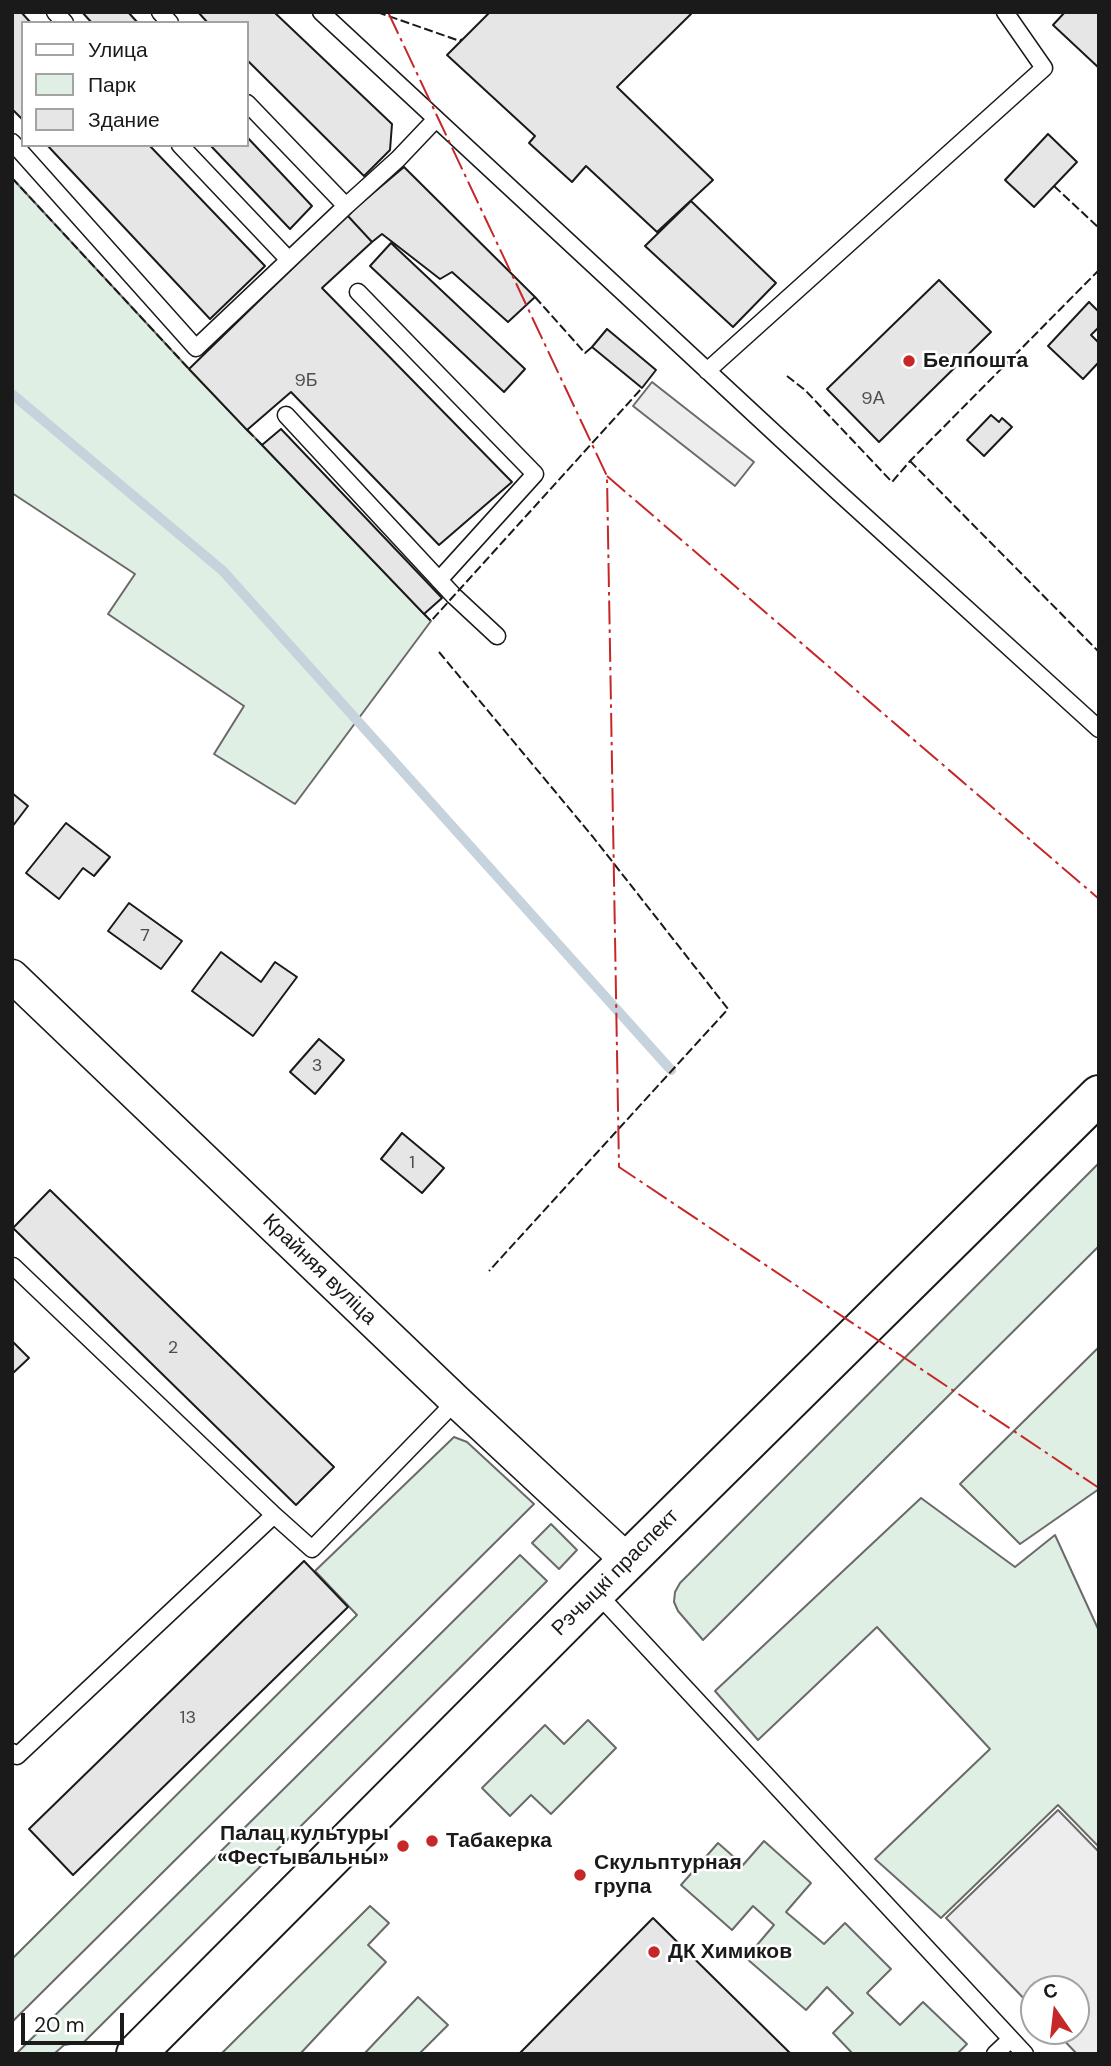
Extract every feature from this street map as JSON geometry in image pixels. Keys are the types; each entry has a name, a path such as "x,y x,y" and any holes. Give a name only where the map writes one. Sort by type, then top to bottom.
{"main road":[{"name":"Рэчыцкі праспект","path":"136,2054 596,1592 1099,1096"}],"street":[{"name":"Крайняя вуліца","path":"12,976 456,1401 628,1561"}],"lane":[{"path":"321,12 707,371 1099,729"},
{"path":"707,371 1044,68 1005,12"},
{"path":"248,104 346,206"},
{"path":"12,142 196,348 398,159 436,119"},
{"path":"182,147 289,260"},
{"path":"358,292 535,474 439,579"},
{"path":"286,415 439,579 497,636"},
{"path":"13,1266 312,1549 456,1401"},
{"path":"12,1752 17,1756 274,1515"},
{"path":"596,1592 1025,2054"},
{"path":"995,2054 1011,2039"}],"green space":[{"path":"12,178 189,369 431,621 295,804 214,754 244,706 108,614 135,574 12,493"},
{"path":"1099,1163 1099,1246 703,1640 678,1611 674,1602 680,1583"},
{"path":"1099,1347 1099,1489 1020,1544 960,1484"},
{"path":"454,1437 467,1442 534,1504 12,2022 12,1959 357,1615 315,1571"},
{"path":"921,1498 1015,1567 1055,1535 1099,1631 1099,1847 1058,1805 941,1918 875,1859 990,1749 877,1627 758,1740 715,1691"},
{"path":"551,1524 577,1550 559,1569 532,1543"},
{"path":"520,1555 547,1581 84,2042 64,2045 54,2054 16,2054"},
{"path":"588,1720 616,1748 551,1814 531,1795 510,1816 482,1788 545,1725 564,1744"},
{"path":"764,1841 811,1883 786,1912 824,1944 845,1923 891,1969 867,1993 900,2025 923,2002 967,2044 957,2054 853,2054 833,2033 853,2013 827,1987 806,2010 746,1958 774,1925 753,1906 732,1930 681,1885 718,1843 743,1865"},
{"path":"370,1906 389,1923 368,1945 386,1962 300,2054 221,2054"},
{"path":"418,1997 448,2025 419,2054 364,2054"}],"shaded area":[{"path":"652,382 754,462 735,486 633,406"},
{"path":"1058,1810 1099,1852 1099,2054 1077,2054 1068,2045 1090,2045 1090,1975 1020,1975 1020,1995 946,1918"}],"building":[{"path":"12,12 21,12 29,21 21,21 21,118 12,109"},
{"path":"82,12 128,12 136,21 90,21"},
{"path":"198,12 274,12 392,124 390,150 364,176 248,61 248,21 206,21"},
{"path":"490,12 693,12 617,87 713,180 657,232 586,166 572,182 529,143 535,136 447,55"},
{"path":"1065,12 1099,12 1099,68 1053,25"},
{"path":"1048,134 1077,162 1034,207 1005,180"},
{"path":"248,138 312,206 290,229 212,147 248,147"},
{"path":"49,147 151,147 265,266 210,319"},
{"path":"404,167 535,297 508,322 452,272 440,279 382,234 372,242 347,215"},
{"path":"691,201 776,283 733,327 645,246"},
{"path":"347,215 372,242 322,288 512,482 439,545 291,392 247,430 189,369"},
{"path":"391,243 525,369 504,392 370,266"},
{"name":"Белпошта","path":"939,280 991,332 879,442 827,389"},
{"path":"1089,302 1099,312 1099,327 1091,335 1099,343 1099,362 1083,379 1048,346"},
{"path":"607,329 656,370 642,388 592,347"},
{"path":"991,415 999,422 1002,418 1012,427 984,456 967,440"},
{"path":"281,429 442,598 424,614 262,445"},
{"path":"12,793 28,806 12,827"},
{"path":"66,823 110,857 94,876 83,868 59,899 26,873"},
{"path":"129,903 182,941 161,969 108,931"},
{"path":"221,952 261,982 275,962 297,977 253,1036 192,991"},
{"path":"319,1039 344,1060 315,1094 290,1072"},
{"path":"402,1133 444,1168 422,1193 381,1159"},
{"path":"50,1190 334,1467 296,1505 13,1228"},
{"path":"12,1341 29,1358 12,1374"},
{"path":"304,1561 348,1607 73,1875 29,1829"},
{"name":"ДК Химиков","path":"653,1918 791,2054 519,2054"}],"waterway":[{"path":"12,394 223,571 671,1070"}],"fence":[{"path":"377,12 460,41 462,39"},
{"path":"12,178 189,369"},
{"path":"1054,186 1099,228"},
{"path":"787,376 805,390 892,482 1099,270"},
{"path":"535,297 585,353 592,347"},
{"path":"424,614 431,621 642,388"},
{"path":"247,430 262,445"},
{"path":"910,461 1099,652"},
{"path":"439,652 593,837 728,1009 489,1271"}],"power":[{"path":"388,12 607,476 619,1167 1099,1488"},
{"path":"607,476 1099,899"}],"place":[{"name":"Белпошта","path":"909,361"},
{"name":"Табакерка","path":"432,1841"},
{"name":"Палац культуры «Фестывальны»","path":"403,1846"},
{"name":"Скульптурная група","path":"580,1875"},
{"name":"ДК Химиков","path":"654,1952"}]}
